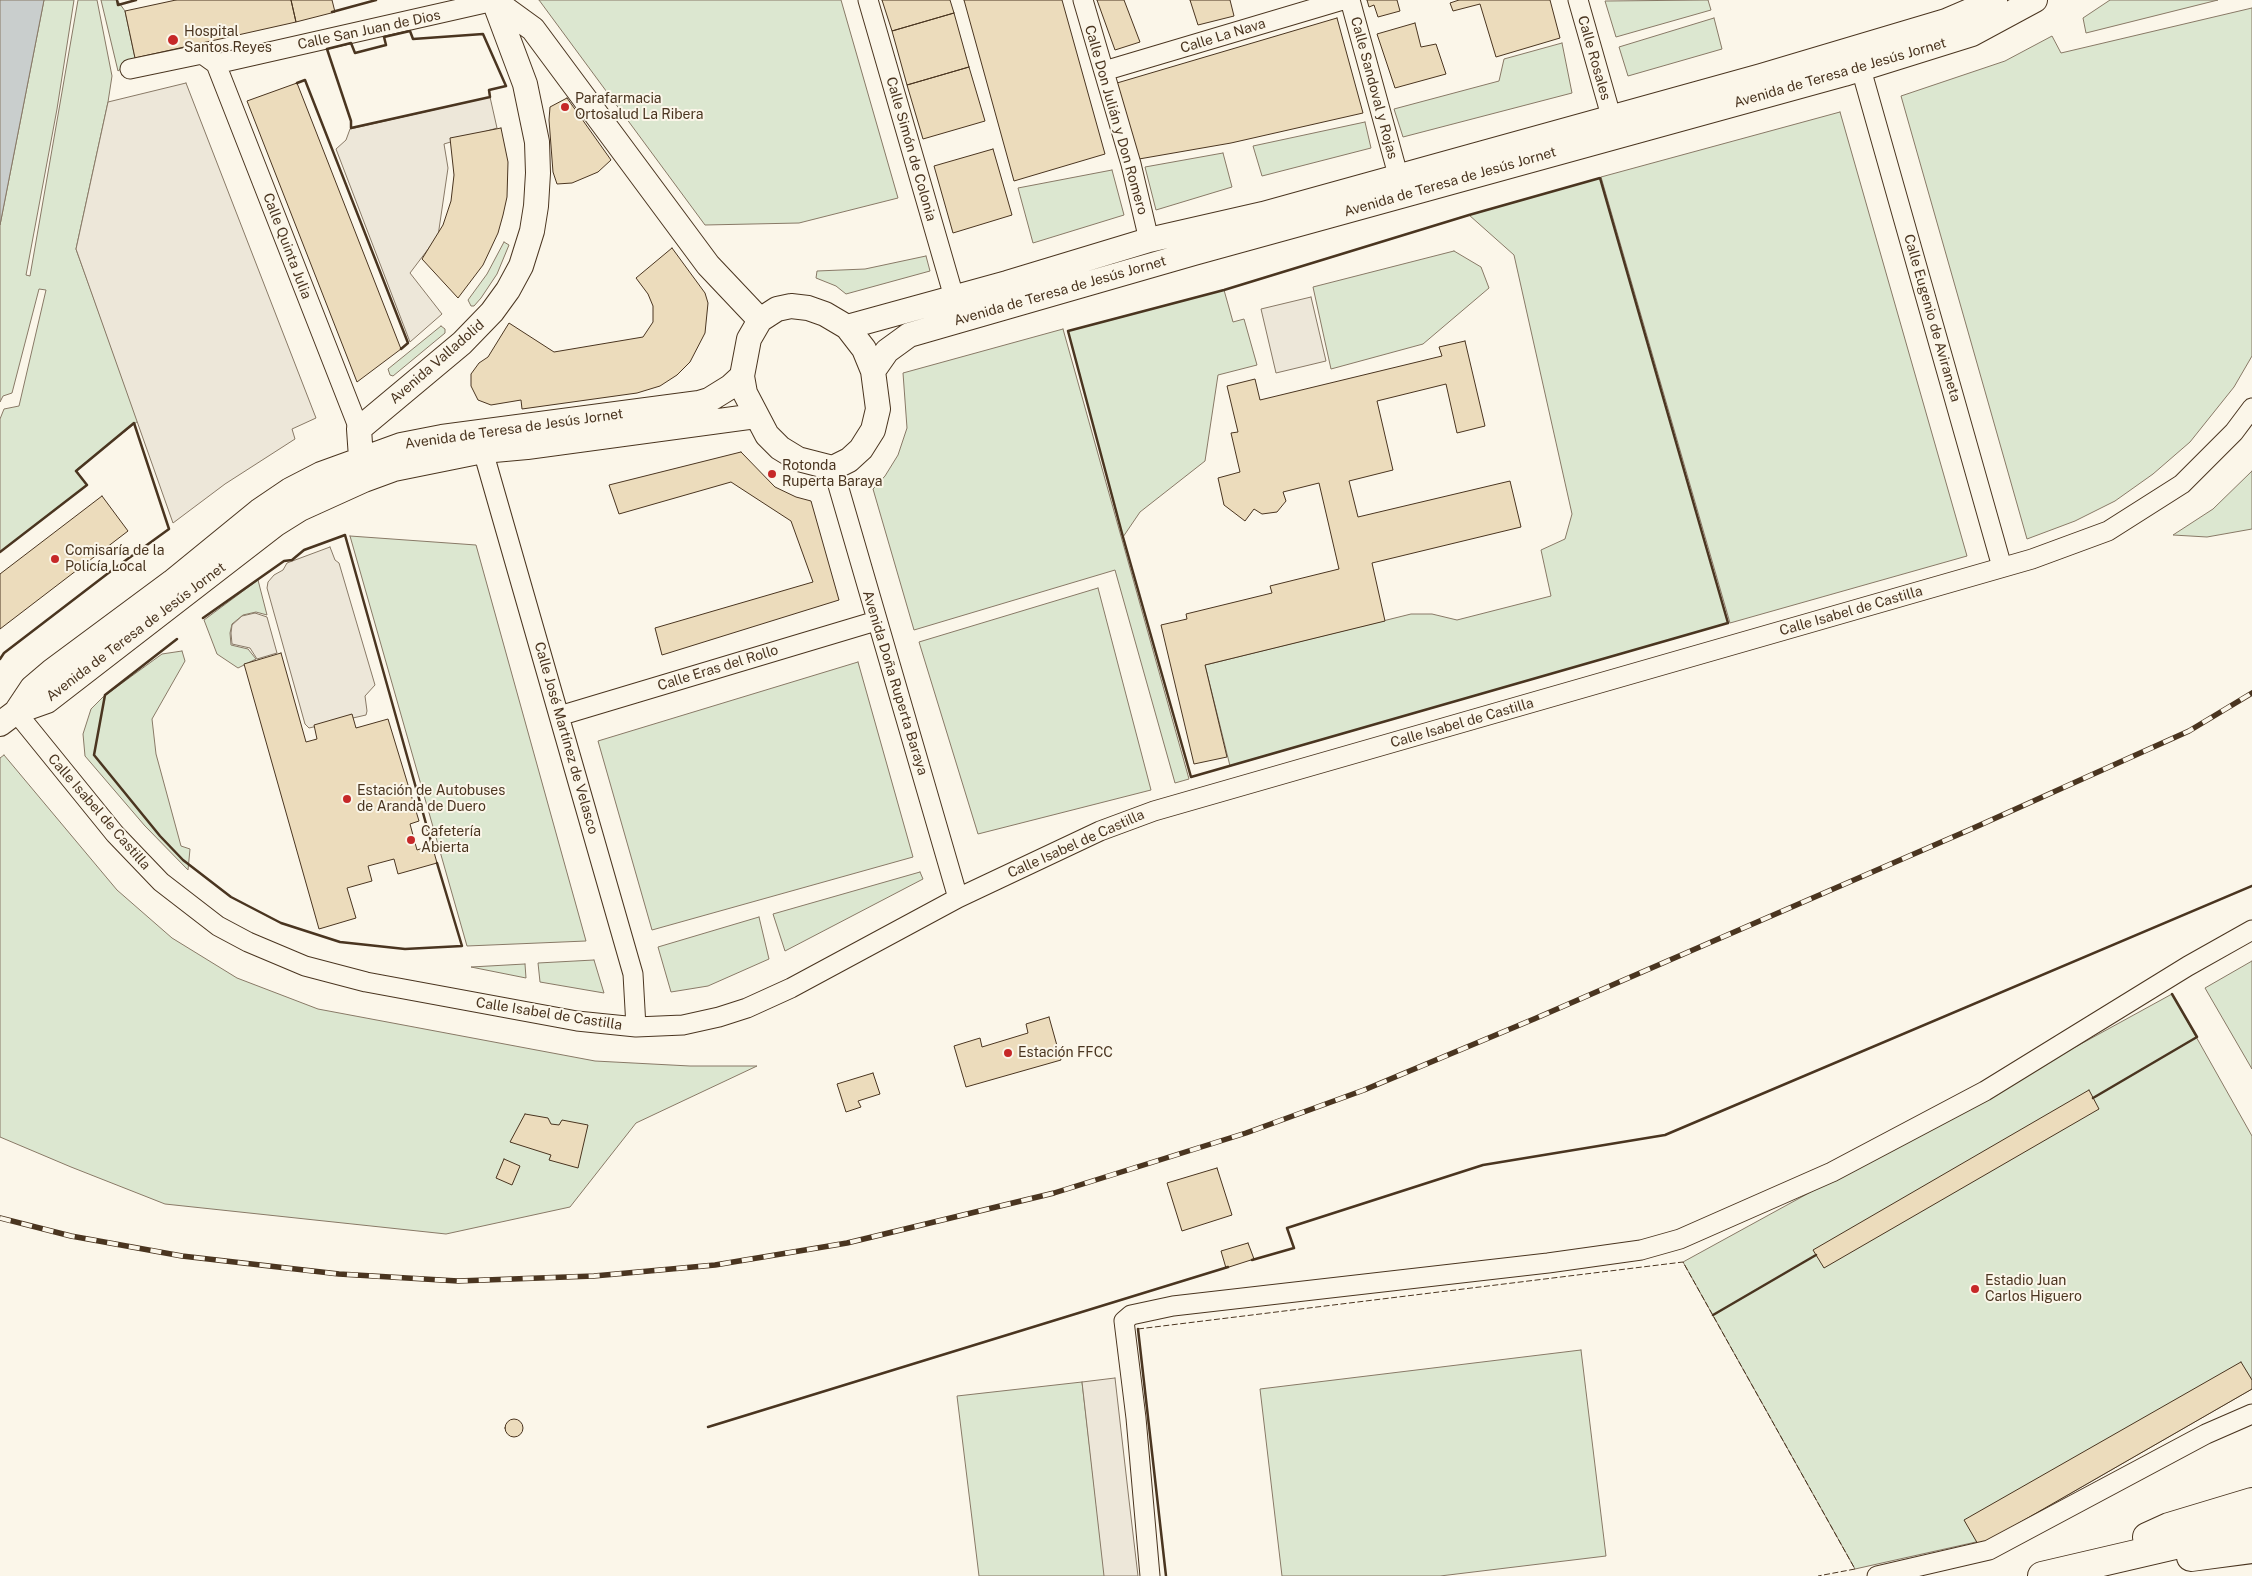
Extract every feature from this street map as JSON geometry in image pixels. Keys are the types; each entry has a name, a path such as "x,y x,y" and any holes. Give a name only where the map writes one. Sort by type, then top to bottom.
{"highway":[{"path":"2077,1568 2169,1527 2252,1502"},
{"path":"2042,1576 2252,1527"},
{"path":"2048,1576 2252,1549"}],"street":[{"name":"Calle Simón de Colonia","path":"868,0 954,297"},
{"name":"Calle Don Julián y Don Romero","path":"1083,0 1131,164 1150,240"},
{"name":"Calle La Nava","path":"1104,71 1344,0"},
{"name":"Calle Sandoval y Rojas","path":"1350,0 1398,175"},
{"name":"Calle Rosales","path":"1578,0 1611,116"},
{"name":"Avenida de Teresa de Jesús Jornet","path":"847,327 1007,283 1150,240 1263,214 1611,116 1762,76 1937,24 1995,0"},
{"name":"Calle San Juan de Dios","path":"216,64 493,1"},
{"path":"493,1 533,29 708,265 760,320"},
{"name":"Avenida Valladolid","path":"359,429 468,337 492,312 508,290 521,266 532,231 536,206 537,142 525,84 493,1"},
{"name":"Avenida de Teresa de Jesús Jornet","path":"873,371 887,351 909,335 1194,253 1861,69 1972,34 2027,2"},
{"path":"130,69 202,54 216,64"},
{"name":"Calle Quinta Julia","path":"216,64 359,429"},
{"name":"Calle Eugenio de Aviraneta","path":"1861,69 2002,567"},
{"path":"791,306 808,308 825,314 847,327 864,349 873,371 878,409 873,430 855,455 849,460 833,468 814,465 788,454 767,436 756,416 745,393 742,376 749,339 760,320 777,309 791,306"},
{"name":"Avenida de Teresa de Jesús Jornet","path":"8,718 32,688 52,671 172,582 259,511 290,490 321,474 360,458 401,445 442,437 699,403 709,400 730,388 742,376"},
{"name":"Calle Isabel de Castilla","path":"8,718 161,882 218,926 248,942 305,966 366,982 577,1021 636,1027 684,1025 747,1008 790,988 958,898 1100,831 1154,811 2032,559 2108,531 2182,484 2234,432 2252,408"},
{"name":"Avenida de Teresa de Jesús Jornet","path":"8,718 47,702 276,524 300,509 335,492 394,469 483,451 527,447 756,416"},
{"path":"359,429 360,458"},
{"name":"Calle José Martínez de Velasco","path":"483,451 633,974 636,1027"},
{"name":"Avenida Doña Ruperta Baraya","path":"833,468 958,898"},
{"name":"Calle Eras del Rollo","path":"560,716 876,621"},
{"path":"1150,1576 1135,1409 1124,1321 1131,1314 1173,1306 1632,1252 1680,1239 1832,1172 1985,1091 2188,966 2252,930"},
{"path":"1877,1576 1942,1563 1989,1550 2206,1434 2252,1414"}],"green space":[{"path":"44,0 74,0 57,109 26,275 30,276 78,0 97,0 112,76 76,249 138,421 76,470 87,485 0,552 0,419 4,409 19,406 46,290 39,289 12,393 3,396 0,402 0,225"},
{"path":"101,0 117,0 125,11 135,58 118,71"},
{"path":"539,0 841,0 898,198 799,223 705,225"},
{"path":"1708,0 1711,10 1616,37 1605,1"},
{"path":"2110,0 2218,0 2086,33 2083,18"},
{"path":"2252,8 2252,356 2234,387 2190,442 2153,474 2115,501 2075,521 2027,539 1901,96 2005,61 2052,36 2061,53"},
{"path":"1714,18 1722,49 1628,76 1619,47"},
{"path":"1562,43 1572,93 1403,137 1394,109 1499,81 1504,59"},
{"path":"1840,112 1967,556 1730,623 1601,177"},
{"path":"1365,122 1371,148 1262,176 1253,146"},
{"path":"1223,153 1232,187 1156,210 1145,167"},
{"path":"1112,170 1124,215 1033,243 1018,188"},
{"path":"1600,178 1728,623 1230,766 1205,665 1411,614 1432,614 1457,620 1551,596 1541,550 1565,539 1572,514 1514,255 1469,215"},
{"path":"504,242 509,245 497,274 481,298 474,306 471,306 468,300 487,274"},
{"path":"1454,251 1481,267 1489,288 1423,344 1331,369 1313,287"},
{"path":"926,256 930,271 846,294 836,286 816,278 817,271 865,269"},
{"path":"1224,290 1233,322 1244,319 1257,365 1218,375 1205,461 1140,512 1123,537 1068,331"},
{"path":"441,326 445,329 445,333 393,376 390,375 388,369"},
{"path":"1063,329 1189,779 1175,783 1115,570 914,630 873,489 885,476 898,455 907,428 903,373"},
{"path":"2252,471 2252,529 2207,537 2173,535 2213,509"},
{"path":"350,536 476,545 586,941 467,946"},
{"path":"258,580 267,615 256,612 243,615 232,624 230,633 231,645 248,649 256,659 238,668 217,654 204,620"},
{"path":"1098,588 1151,790 978,834 919,642"},
{"path":"182,651 185,661 152,719 156,754 181,846 190,849 188,870 145,826 85,756 83,734 91,709 103,697 162,654"},
{"path":"858,662 913,857 652,930 598,741"},
{"path":"4,755 117,890 172,938 237,978 318,1009 595,1061 690,1066 757,1066 636,1123 570,1207 446,1234 165,1204 71,1167 0,1137 0,758"},
{"path":"920,872 923,879 785,951 773,914"},
{"path":"759,917 769,959 708,986 671,992 658,947"},
{"path":"594,960 604,993 540,982 538,963"},
{"path":"2252,961 2252,1069 2205,988"},
{"path":"525,964 526,978 471,967"},
{"name":"Estadio Juan Carlos Higuero","path":"2172,994 2252,1136 2252,1389 1979,1546 1976,1542 1855,1569 1683,1262"},
{"path":"1581,1350 1606,1556 1440,1576 1282,1576 1260,1389"},
{"path":"1082,1382 1105,1576 979,1576 957,1396"}],"shaded area":[{"path":"0,0 44,0 0,225"},
{"path":"186,83 316,418 292,429 295,439 225,484 173,523 76,249 108,102"},
{"path":"490,97 497,128 444,144 448,168 438,236 410,273 442,314 410,342 336,149 346,140 350,129"},
{"path":"1311,297 1326,361 1276,373 1261,309"},
{"path":"330,547 335,560 339,563 375,685 365,696 366,715 309,728 305,724 267,588 268,582 274,575 283,570 287,563"},
{"path":"255,613 267,617 277,653 257,659 250,648 232,644 231,633 232,625 242,616"},
{"path":"1115,1378 1138,1576 1104,1576 1082,1382"}],"building":[{"name":"Hospital Santos Reyes","path":"176,0 291,0 296,22 135,58 125,11"},
{"path":"291,0 332,0 335,12 296,22"},
{"path":"882,0 950,0 954,13 892,31"},
{"path":"964,0 1062,0 1105,154 1014,181"},
{"path":"1097,0 1124,0 1140,42 1115,50"},
{"path":"1190,0 1230,0 1234,16 1198,25"},
{"path":"1367,0 1397,0 1400,11 1378,17 1374,5 1369,7"},
{"path":"1459,0 1550,0 1560,38 1496,57 1480,4 1453,11 1450,3"},
{"path":"954,13 969,67 907,85 892,31"},
{"path":"1337,18 1363,113 1231,143 1139,159 1117,83"},
{"path":"1415,23 1421,47 1436,44 1446,74 1395,88 1377,34"},
{"path":"969,67 985,121 923,139 907,85"},
{"path":"297,83 401,349 357,382 247,101"},
{"path":"567,98 611,160 598,172 572,183 557,184 553,172 549,120 550,107"},
{"path":"501,128 508,162 507,197 503,215 498,233 483,265 458,298 422,259 443,225 451,201 454,175 450,138"},
{"path":"993,149 1012,215 953,233 934,166"},
{"path":"672,248 705,293 708,303 705,333 690,362 677,375 660,386 637,393 522,409 521,400 491,405 478,400 471,386 471,374 479,363 488,357 509,323 554,352 643,337 653,322 653,306 648,294 636,278"},
{"path":"1465,341 1485,426 1457,433 1446,384 1377,401 1393,470 1349,481 1358,517 1510,481 1521,527 1372,563 1385,621 1205,665 1227,757 1194,764 1161,625 1187,619 1186,614 1272,593 1270,586 1339,569 1319,483 1283,492 1286,501 1277,512 1262,514 1254,509 1245,521 1224,505 1218,478 1240,472 1231,433 1238,432 1227,386 1255,379 1260,400 1442,356 1439,347"},
{"path":"741,452 775,487 796,497 811,501 839,600 662,655 655,628 813,582 791,521 731,482 619,514 609,485"},
{"name":"Comisaría de la Policía Local","path":"102,496 128,531 0,629 0,574"},
{"name":"Estación de Autobuses de Aranda de Duero","path":"281,653 306,742 317,739 314,725 352,714 356,728 388,719 419,821 410,824 417,850 432,845 437,863 398,874 394,859 368,866 372,881 347,888 356,918 319,929 244,664"},
{"name":"Estación FFCC","path":"1049,1017 1061,1060 966,1087 954,1046 980,1038 982,1047 1028,1033 1026,1024"},
{"path":"873,1073 880,1094 858,1101 861,1107 846,1112 837,1084"},
{"path":"2089,1090 2099,1109 1824,1268 1813,1250"},
{"path":"525,1114 548,1118 551,1124 559,1125 562,1120 588,1125 578,1168 549,1160 551,1155 510,1142"},
{"path":"504,1159 520,1166 512,1185 496,1178"},
{"path":"1217,1168 1232,1215 1182,1231 1167,1183"},
{"path":"1248,1243 1254,1259 1226,1268 1221,1251"},
{"path":"2241,1362 2252,1380 2252,1389 1979,1546 1964,1520"},
{"path":"514,1419 520,1422 523,1428 520,1434 514,1437 508,1434 505,1428 508,1422"}],"railway":[{"path":"0,1218 71,1236 182,1256 339,1274 458,1281 594,1276 715,1265 847,1243 1054,1193 1246,1133 1364,1090 1534,1019 1969,830 2189,731 2252,693"}],"fence":[{"path":"1138,1329 1683,1262 1855,1569 1818,1576"}],"wall":[{"path":"117,0 118,5 136,0"},
{"path":"332,12 376,0"},
{"path":"410,31 413,39 483,34 506,86 489,90 490,97 351,128 351,121 327,49 351,43 355,53 386,45 384,37 410,31"},
{"path":"297,83 305,80 408,343 401,349"},
{"path":"1600,178 1728,623 1191,777 1123,537 1068,331 1224,290 1469,215 1600,178"},
{"path":"0,552 87,485 76,471 134,423 169,529 4,653 0,659"},
{"path":"203,618 284,561 292,560 304,550 345,535 432,845"},
{"path":"177,639 105,695 94,755 160,836 183,860 231,897 281,923 340,942 405,949 462,946 437,863"},
{"path":"1252,1260 1294,1248 1287,1228 1483,1165 1665,1135 2252,886"},
{"path":"2093,1098 2197,1037 2172,994"},
{"path":"1713,1315 1816,1255"},
{"path":"708,1427 1228,1267"},
{"path":"1138,1329 1166,1576"}],"place":[{"name":"Hospital Santos Reyes","path":"173,40"},
{"name":"Parafarmacia Ortosalud La Ribera","path":"565,107"},
{"name":"Rotonda Ruperta Baraya","path":"772,474"},
{"name":"Comisaría de la Policía Local","path":"55,559"},
{"name":"Estación de Autobuses de Aranda de Duero","path":"347,799"},
{"name":"Cafetería Abierta","path":"411,840"},
{"name":"Estación FFCC","path":"1008,1053"},
{"name":"Estadio Juan Carlos Higuero","path":"1975,1289"}]}
